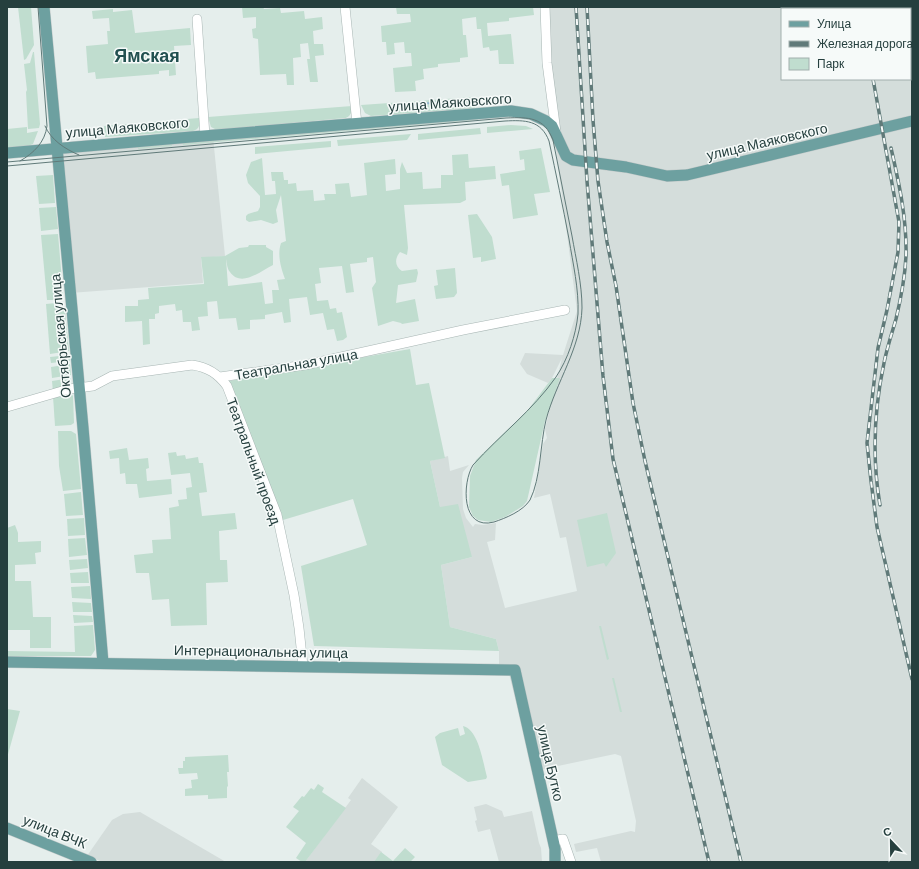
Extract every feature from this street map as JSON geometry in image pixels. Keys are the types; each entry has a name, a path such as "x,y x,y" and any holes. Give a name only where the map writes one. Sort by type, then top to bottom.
{"main road":[{"name":"Октябрьская улица","path":"44,7 93,536 103,663"},
{"name":"улица Маяковского","path":"7,153 511,111 531,114 539,117 552,126 566,156 573,160 667,176 676,176 687,175 912,122"},
{"name":"Интернациональная улица","path":"7,662 515,670"},
{"name":"улица Бутко","path":"515,670 554,841 556,862"},
{"name":"улица ВЧК","path":"7,828 91,862"}],"street":[{"path":"345,7 356,124"},
{"path":"545,7 547,63 555,129 558,141"},
{"path":"197,19 205,136"},
{"path":"539,117 546,110 551,98"},
{"name":"Театральная улица","path":"7,407 69,389 93,386 112,376 192,365 202,366 220,377 305,365 463,330 565,310"},
{"name":"Театральный проезд","path":"220,377 226,386 277,515 295,602 302,666"},
{"path":"554,841 563,839 571,862"}],"shaded area":[{"path":"542,7 912,7 912,862 601,862 597,848 576,852 574,844 631,831 635,832 636,821 621,756 615,754 534,771 508,670 499,670 499,651 496,639 450,627 441,565 472,557 440,507 430,461 448,456 450,471 469,465 463,472 462,478 463,509 466,518 473,527 475,524 483,525 496,523 495,540 487,542 505,608 577,591 566,537 560,538 550,494 534,498 543,444 547,438 545,429 562,358 548,383 527,374 520,364 525,353 563,355 577,311 551,112"},
{"path":"213,137 225,256 201,258 203,283 70,293 57,149"},
{"path":"362,778 398,807 371,844 382,852 375,862 305,862 351,800 348,798"},
{"path":"486,804 502,811 504,817 532,811 541,848 542,862 499,862 490,829 478,832 475,821 477,820 474,807"},
{"path":"140,812 226,862 103,862 87,856 112,820 123,814"}],"green space":[{"path":"18,7 31,7 34,45 24,60"},
{"path":"242,7 263,7 264,9 280,8 281,13 304,11 305,19 322,17 323,29 313,31 314,44 323,44 324,55 315,56 318,82 310,82 307,59 310,59 308,43 300,44 301,57 293,58 294,85 287,85 286,74 260,75 258,39 253,38 252,29 256,28 256,17 243,18"},
{"path":"396,7 533,7 534,15 509,18 509,21 487,23 488,36 511,34 514,64 499,64 498,50 490,51 489,47 483,48 481,29 477,29 476,17 462,19 463,35 466,35 468,57 460,58 460,62 438,64 438,67 423,69 424,79 415,81 416,91 395,92 393,68 412,66 411,53 405,53 404,42 394,43 395,54 387,55 386,42 382,42 381,26 411,22 410,14 397,14"},
{"path":"113,9 113,12 132,10 135,33 190,28 191,45 174,46 176,75 169,76 169,70 159,71 159,74 96,79 95,72 88,73 86,46 108,44 107,31 110,31 109,18 93,19 92,11"},
{"path":"33,52 40,124 39,128 28,129 27,90 24,64 30,63"},
{"path":"474,97 475,108 371,116 365,113 361,105"},
{"path":"352,106 351,114 345,118 217,130 211,127 208,117"},
{"path":"477,116 478,120 183,145 182,142"},
{"path":"199,118 199,126 193,131 105,137 104,126"},
{"path":"511,125 526,126 533,129 487,133 487,127"},
{"path":"27,127 27,133 38,131 33,144 28,146 7,148 7,129"},
{"path":"480,128 481,134 418,140 418,134"},
{"path":"411,134 407,140 338,146 337,140"},
{"path":"331,141 331,147 255,154 255,147"},
{"path":"172,143 172,146 138,149 138,146"},
{"path":"541,148 550,192 534,194 538,215 513,219 509,185 502,186 500,174 525,170 524,159 520,160 519,151"},
{"path":"468,154 469,168 495,166 496,179 465,182 466,200 460,203 404,205 408,248 407,255 400,252 396,262 399,269 402,271 417,269 418,273 416,282 398,285 396,303 415,299 419,321 402,324 393,321 378,326 372,288 376,282 373,257 367,258 367,262 350,264 354,292 346,293 342,266 319,268 321,283 315,284 317,301 328,300 330,309 336,308 337,313 342,312 347,337 343,340 337,341 334,329 327,330 323,313 310,315 307,297 289,299 291,322 284,323 282,312 265,315 265,319 250,320 250,329 238,330 236,318 219,319 217,301 207,302 208,316 198,317 200,330 192,331 191,322 183,322 182,310 176,311 175,304 159,306 159,313 155,314 155,319 149,319 150,344 143,345 142,321 125,322 125,306 138,306 138,300 149,299 148,288 204,284 201,257 225,256 239,248 248,247 249,245 266,245 266,247 273,251 273,265 251,277 240,278 235,277 229,271 226,259 228,286 262,282 265,304 273,303 272,290 279,290 277,280 285,279 279,257 281,243 286,241 281,195 276,210 278,222 273,224 261,220 249,222 246,220 246,216 248,214 258,211 260,207 260,196 248,183 246,175 251,162 262,158 265,195 276,194 275,181 272,181 271,172 283,172 284,180 288,180 288,184 296,183 297,191 313,190 314,201 325,200 324,194 336,194 335,184 349,183 351,197 367,195 364,163 395,159 396,174 385,175 386,191 400,189 400,169 402,162 407,173 422,172 423,189 441,188 441,175 453,175 452,155"},
{"path":"53,175 55,203 39,204 36,176"},
{"path":"56,207 58,229 41,231 39,208"},
{"path":"477,214 492,237 496,259 481,262 481,257 473,258 468,215"},
{"path":"58,234 63,293 59,298 47,300 41,235"},
{"path":"455,268 457,293 454,297 436,299 434,286 438,285 436,270"},
{"path":"56,303 63,306 65,311 69,351 50,354 46,304"},
{"path":"410,349 416,385 429,383 445,458 430,461 440,507 458,504 472,557 441,565 450,627 496,639 499,651 314,646 301,566 367,545 353,499 283,520 229,381"},
{"path":"69,355 70,361 51,363 50,357"},
{"path":"70,364 71,375 52,378 51,367"},
{"path":"71,378 67,386 53,392 52,381"},
{"path":"552,378 560,378 545,421 527,501 523,506 505,517 491,522 478,520 473,516 469,507 470,476 476,460 528,410"},
{"path":"70,392 73,396 74,423 71,425 55,426 53,396"},
{"path":"58,431 71,431 76,434 81,489 63,491 59,466"},
{"path":"127,448 129,460 148,458 149,468 146,469 147,481 171,479 172,494 139,498 137,484 126,484 125,473 120,474 119,458 110,459 109,451"},
{"path":"176,452 177,456 185,455 186,459 198,457 199,463 203,463 207,492 199,493 202,516 235,513 237,529 219,531 220,560 227,560 228,582 206,583 207,625 171,626 169,599 152,600 149,573 136,573 134,555 153,553 152,540 171,539 169,508 179,506 178,500 187,499 186,488 192,487 190,473 171,475 168,453"},
{"path":"81,492 83,515 66,516 64,494"},
{"path":"607,513 616,553 606,567 604,563 587,567 577,520"},
{"path":"84,518 85,535 68,536 67,519"},
{"path":"15,525 18,533 18,542 41,541 41,552 35,553 36,564 15,565 15,581 31,581 33,617 51,617 51,648 30,648 30,630 7,630 7,528"},
{"path":"85,538 87,555 69,557 68,539"},
{"path":"87,559 88,568 70,570 69,560"},
{"path":"88,572 89,583 71,583 70,573"},
{"path":"90,586 91,599 72,598 71,587"},
{"path":"72,602 91,603 92,612 73,612"},
{"path":"73,615 92,616 93,622 74,623"},
{"path":"93,625 95,650 91,656 7,656 7,651 75,652 74,626"},
{"path":"599,626 601,626 609,659 607,660"},
{"path":"612,678 614,678 622,712 620,712"},
{"path":"7,709 20,711 7,758"},
{"path":"463,726 473,734 477,740 487,777 486,779 468,782 442,765 435,737 440,733 458,728 460,736 465,734"},
{"path":"228,755 229,772 227,772 227,798 208,799 208,795 185,796 185,789 192,788 191,780 198,779 197,773 179,774 178,768 183,768 183,761 185,761 185,757"},
{"path":"318,784 324,788 322,792 346,808 305,862 302,862 296,858 306,843 286,827 299,811 293,807 302,796 304,797 311,788 314,790"},
{"path":"405,848 415,857 410,862 374,862 381,852 393,861"}],"waterway":[{"path":"402,103 403,106 440,102"}],"tram line":[{"path":"20,161 38,146 44,137 47,126 38,7"},
{"path":"7,162 506,118 529,118 540,123 549,132 553,140 570,224 581,290 582,308 581,323 573,351 550,406 546,420 536,482 530,500 523,508 509,516 494,522 483,523 475,519 470,513 466,493 469,473 473,465 527,411 556,377 571,347 575,330 578,314 578,295 569,239 549,141 546,134 537,125 526,121 505,121 7,166"},
{"path":"45,126 51,136 59,144 79,155"}],"railway":[{"path":"576,7 587,181 603,376 613,459 709,862"},
{"path":"587,7 598,181 607,242 616,286 633,403 645,461 741,862"},
{"path":"873,80 899,222 898,252 878,348 867,443 877,527 912,679"},
{"path":"880,505 877,487 875,452 876,416 885,357 901,295 906,256 904,215 900,188 891,148"}],"district":[{"name":"Ямская","path":"147,55"}]}
